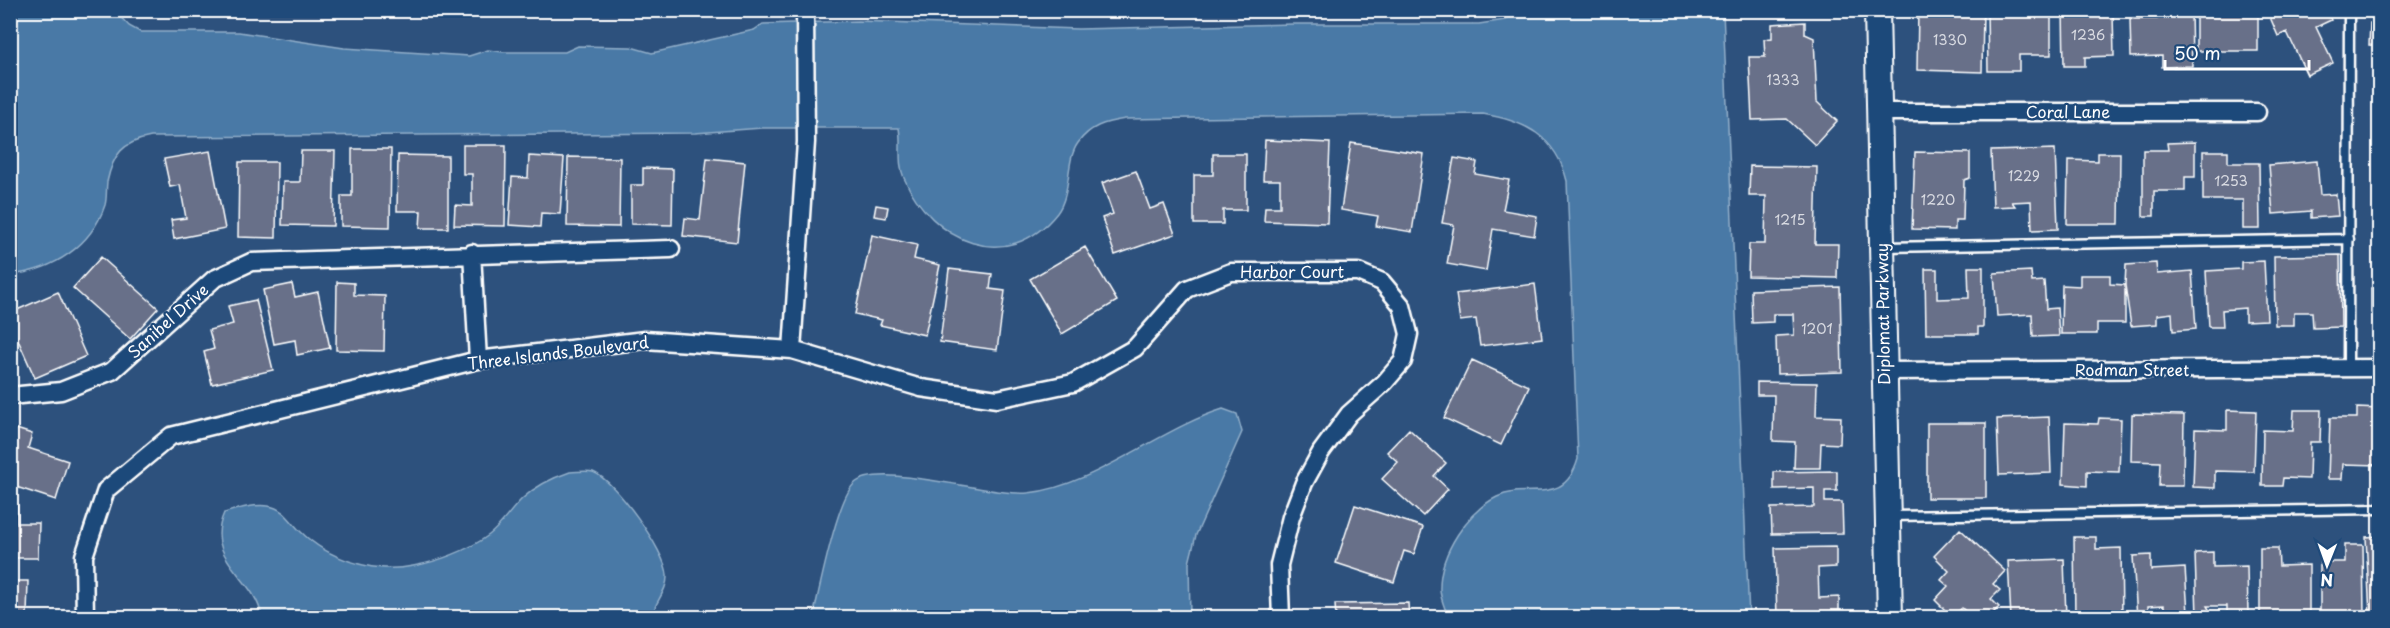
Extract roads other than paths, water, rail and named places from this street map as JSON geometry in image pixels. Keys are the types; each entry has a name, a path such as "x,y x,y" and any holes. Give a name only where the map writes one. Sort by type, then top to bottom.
{"street":[{"name":"Diplomat Parkway","path":"1877,10 1890,618"},
{"path":"792,350 806,142 805,17"},
{"name":"Coral Lane","path":"1879,112 2257,112"},
{"name":"Sanibel Drive","path":"10,396 61,391 112,371 214,279 251,262 472,253 671,249"},
{"path":"472,253 478,360"},
{"name":"Harbor Court","path":"792,350 921,388 997,399 1073,383 1135,348 1187,289 1231,272 1358,272 1382,282 1401,306 1408,334 1403,361 1385,382 1348,414 1321,452 1304,483 1291,517 1279,565 1281,618"},
{"name":"Three Islands Boulevard","path":"85,618 84,556 106,490 171,436 478,360 645,340 792,350"},
{"name":"Rodman Street","path":"1885,371 2379,368"}],"lane":[{"path":"2348,368 2349,10"},
{"path":"1882,247 2349,239"},
{"path":"1887,516 2379,508"}],"water":[{"path":"10,11 115,11 129,26 140,32 239,32 344,48 469,56 488,50 565,52 578,46 631,47 652,53 754,30 763,24 858,21 1078,29 1294,24 1479,24 1505,20 1515,11 1723,11 1749,617 1448,617 1440,594 1441,574 1450,547 1466,523 1486,503 1497,497 1509,493 1544,491 1564,484 1572,474 1578,459 1567,181 1562,165 1547,142 1537,133 1512,121 1483,114 1125,119 1111,122 1088,132 1078,143 1071,159 1065,196 1057,213 1037,232 1016,243 994,246 972,243 952,233 933,219 917,200 902,172 899,128 762,128 695,133 151,137 126,146 116,157 109,172 105,205 99,220 80,244 56,262 11,275"},
{"path":"1223,409 1237,414 1242,432 1196,535 1189,563 1190,617 813,617 835,526 841,508 854,484 867,478 910,477 1011,493 1028,493 1077,480 1175,429"},
{"path":"591,471 602,478 626,502 649,534 658,550 667,575 667,581 652,617 262,617 250,590 232,567 220,543 219,529 224,513 251,506 268,506 283,512 311,541 352,562 382,568 422,564 472,546 494,531 528,493 545,482 570,472"}]}
